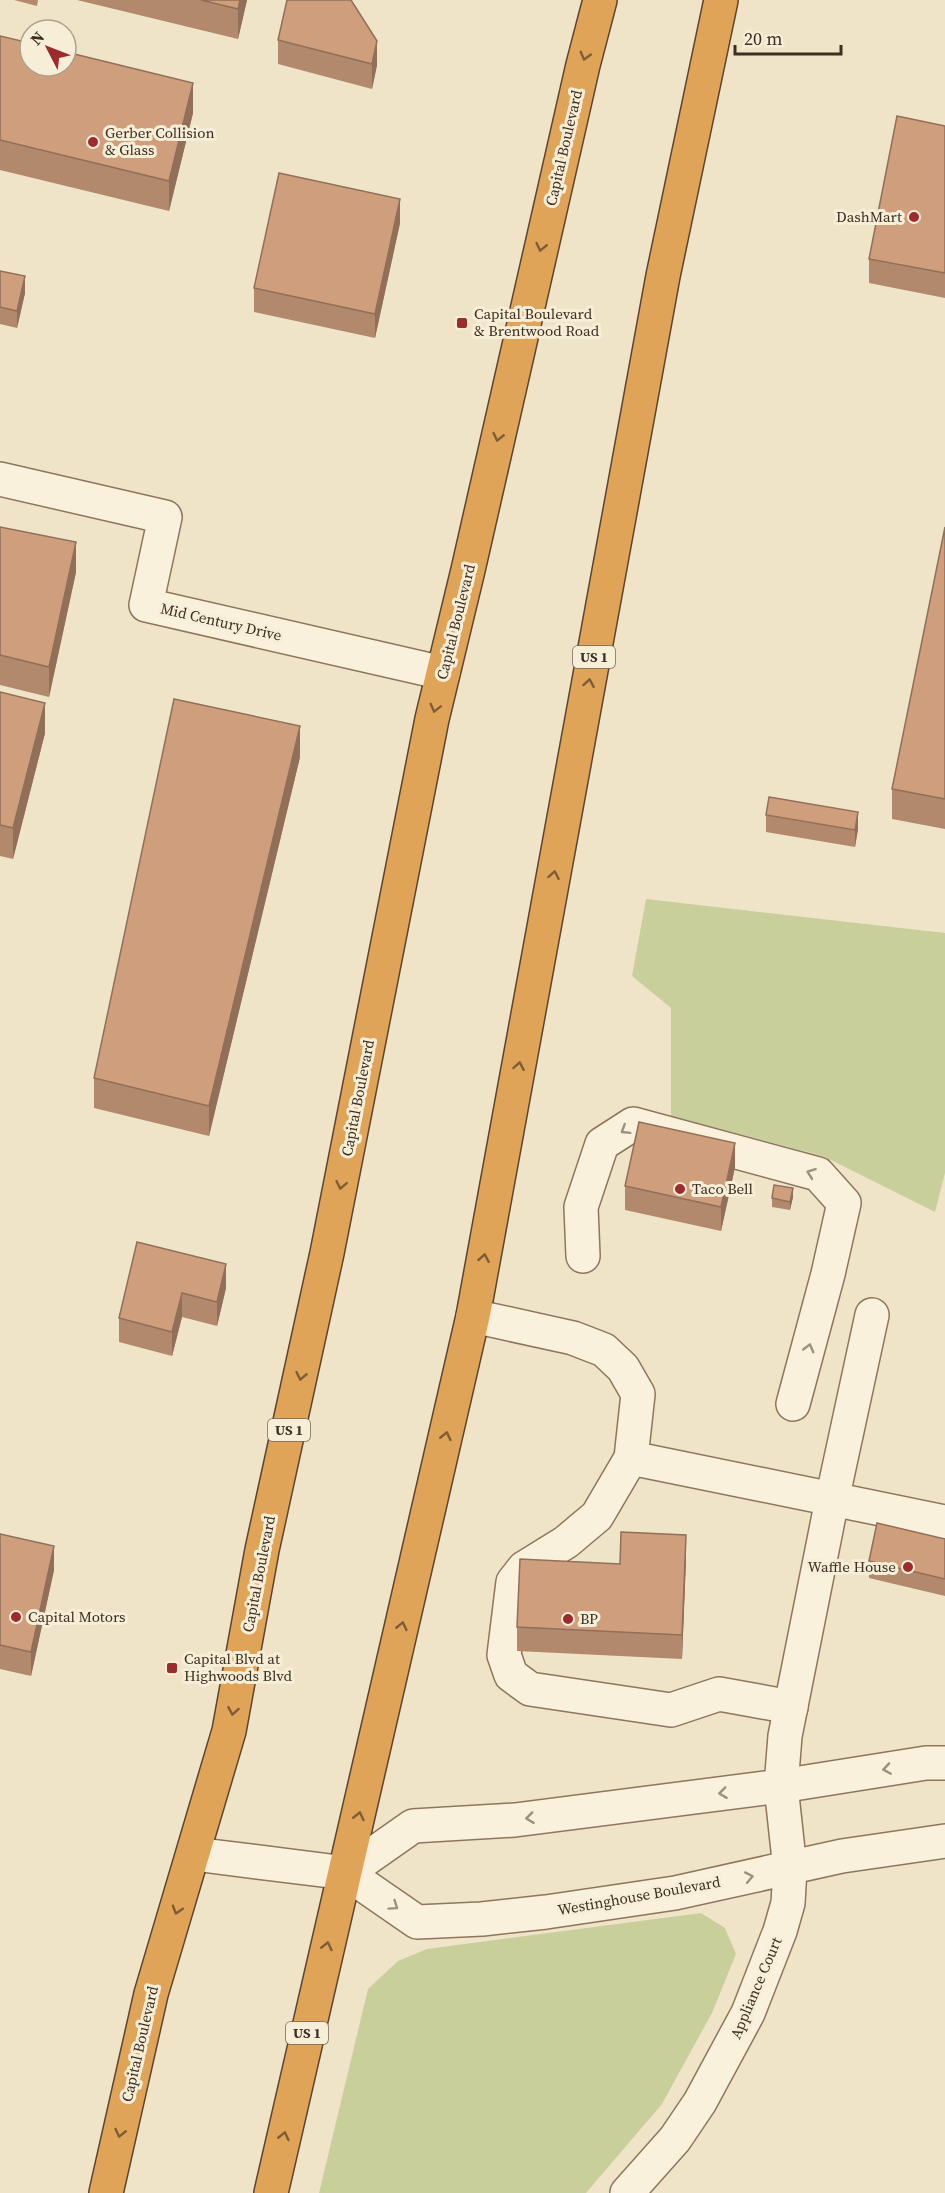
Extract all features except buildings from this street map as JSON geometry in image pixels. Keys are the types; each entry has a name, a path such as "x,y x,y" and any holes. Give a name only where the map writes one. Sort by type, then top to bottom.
{"highway":[{"name":"Capital Boulevard","path":"106,2193 151,1994 229,1731 262,1550 327,1253 432,719 580,76 600,0"},
{"name":"US 1","path":"271,2193 473,1316 663,276 721,0"}],"street":[{"name":"Mid Century Drive","path":"0,479 165,517 146,605 444,673"},
{"path":"583,1256 581,1207 602,1144 633,1124 818,1174 844,1203 828,1274 793,1404"},
{"path":"473,1316 562,1335 604,1350 623,1368 638,1394 631,1458 597,1516 566,1542 524,1569 513,1582 504,1655 511,1675 530,1689 671,1710 719,1694 791,1707"},
{"name":"Appliance Court","path":"627,2193 675,2139 700,2102 748,2013 780,1931 788,1903 790,1869 781,1786 785,1736 832,1500 872,1316"},
{"path":"631,1458 945,1522"},
{"path":"346,1873 413,1826 515,1820 781,1786 926,1763 945,1763"},
{"name":"Westinghouse Boulevard","path":"194,1854 346,1873 417,1922 482,1919 612,1903 675,1893 842,1856 945,1842"}],"green space":[{"path":"646,899 945,933 945,1173 935,1212 823,1156 671,1116 671,1008 632,976"},
{"path":"701,1913 725,1928 736,1954 712,2013 662,2104 586,2193 319,2193 368,1989 398,1961 427,1949"}],"place":[{"name":"Gerber Collision & Glass","path":"93,142"},
{"name":"DashMart","path":"914,217"},
{"name":"Capital Boulevard & Brentwood Road","path":"462,323"},
{"name":"Taco Bell","path":"680,1189"},
{"name":"Waffle House","path":"908,1567"},
{"name":"Capital Motors","path":"16,1617"},
{"name":"BP","path":"568,1619"},
{"name":"Capital Blvd at Highwoods Blvd","path":"172,1668"}]}
